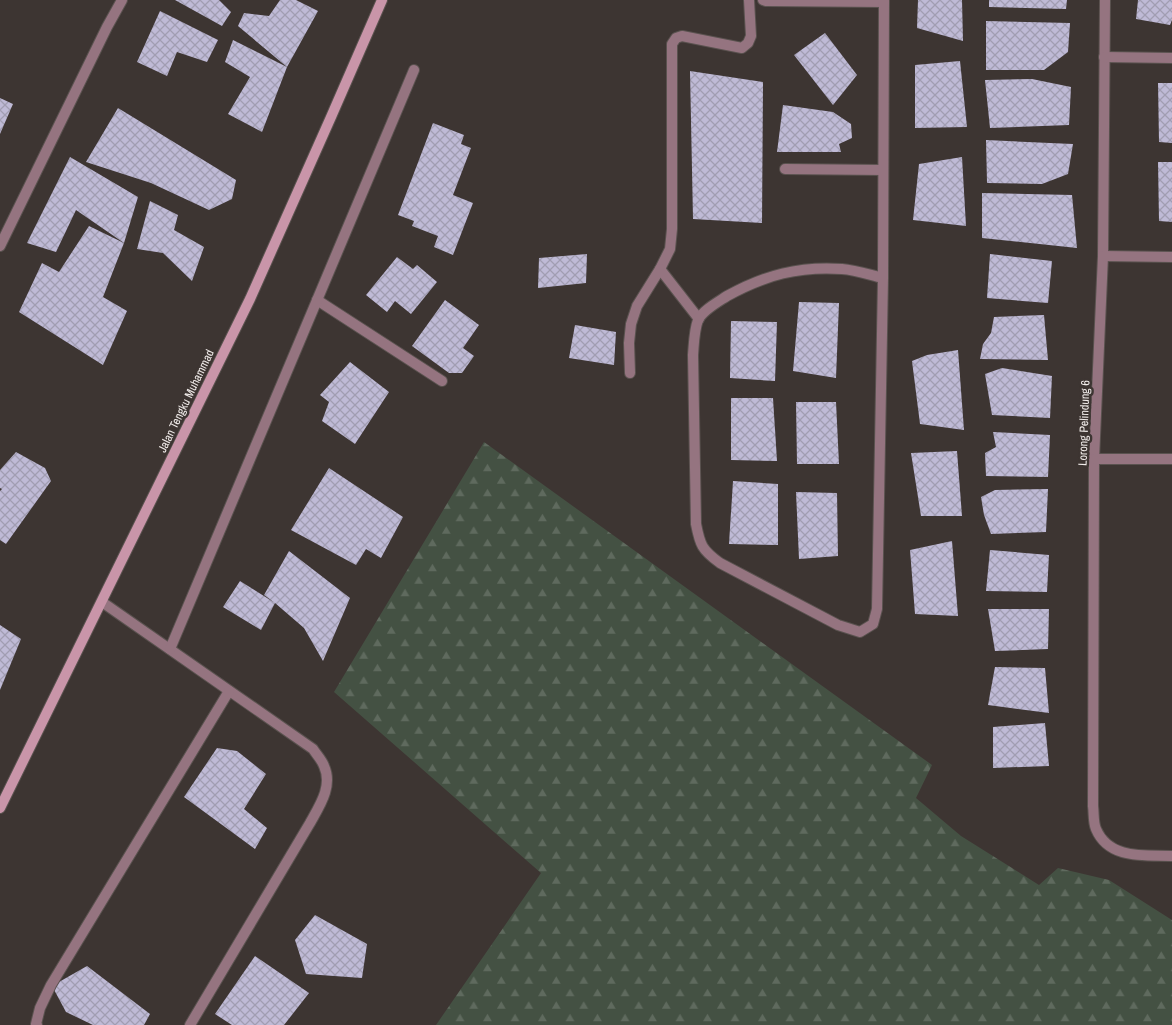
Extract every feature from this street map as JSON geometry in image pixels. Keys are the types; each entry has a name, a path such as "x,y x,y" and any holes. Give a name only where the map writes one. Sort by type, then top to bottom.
{"main road":[{"name":"Jalan Tengku Muhammad","path":"0,808 250,299 332,117 381,0"}],"street":[{"path":"0,246 122,0"},
{"path":"630,373 630,324 637,306 670,249 672,229 672,44 676,38 682,36 742,48 748,44 751,36 749,0"},
{"path":"762,0 884,1 883,278 877,609 872,624 860,632 838,625 720,563 703,548 696,524 694,334 699,318 709,308 738,290 789,271 844,269 883,278"},
{"name":"Lorong Pelindung 6","path":"1105,0 1103,256 1094,459 1093,806 1096,828 1105,844 1118,851 1132,855 1172,856"},
{"path":"1104,57 1172,58"},
{"path":"170,649 414,70"},
{"path":"785,169 883,170"},
{"path":"1103,256 1172,257"},
{"path":"660,269 699,318"},
{"path":"317,300 442,381"},
{"path":"1094,459 1172,459"},
{"path":"102,602 313,749 324,765 328,784 322,802 310,823 190,1025"},
{"path":"37,1025 40,1008 51,985 229,691"}],"green space":[{"path":"484,442 932,765 916,798 961,836 1039,885 1058,868 1109,880 1172,920 1172,1025 436,1025 541,873 334,692"}],"building":[{"path":"175,0 219,0 231,12 222,26"},
{"path":"280,0 296,0 318,11 287,67 238,26 244,13 269,16"},
{"path":"918,0 962,0 963,41 917,28"},
{"path":"989,0 1067,0 1066,9 989,7"},
{"path":"1138,0 1172,0 1172,20 1170,25 1136,19"},
{"path":"160,11 218,40 207,62 177,52 167,76 137,62"},
{"path":"986,21 1070,23 1068,52 1044,70 986,70"},
{"path":"825,33 857,75 833,105 794,55"},
{"path":"233,40 287,67 262,132 228,114 250,77 225,62"},
{"path":"960,61 967,127 915,128 915,65"},
{"path":"690,71 763,82 762,223 693,219"},
{"path":"1032,79 1071,87 1069,125 990,128 985,80"},
{"path":"1158,83 1172,83 1172,143 1159,142"},
{"path":"0,98 13,104 0,134"},
{"path":"783,105 833,112 851,124 852,138 839,144 841,152 777,152"},
{"path":"118,108 236,180 232,199 209,210 151,183 86,162"},
{"path":"433,123 464,135 461,144 471,148 453,195 473,203 453,255 434,247 438,236 412,226 414,221 398,215"},
{"path":"986,140 1073,144 1068,174 1042,184 987,183"},
{"path":"70,157 138,197 124,243 76,210 56,252 27,243"},
{"path":"962,157 966,226 913,220 919,164"},
{"path":"1158,162 1172,162 1172,222 1159,221"},
{"path":"982,193 1072,195 1077,248 982,238"},
{"path":"150,201 178,215 174,230 204,247 192,281 163,253 137,249"},
{"path":"89,226 124,243 103,297 127,311 103,365 19,312 42,263 59,272"},
{"path":"587,254 586,283 538,288 539,258"},
{"path":"990,254 1052,261 1048,303 987,298"},
{"path":"397,257 413,269 417,265 437,282 411,314 395,301 387,312 366,295"},
{"path":"445,300 479,325 463,348 474,356 462,373 449,373 412,346"},
{"path":"799,302 839,303 836,378 793,371"},
{"path":"1044,315 1048,360 980,359 983,344 991,333 994,317"},
{"path":"731,321 777,322 775,381 730,378"},
{"path":"575,325 616,332 614,365 569,358"},
{"path":"958,350 964,430 920,424 912,361 927,355"},
{"path":"350,362 389,392 355,444 322,421 329,402 320,395"},
{"path":"1002,368 1052,376 1050,418 992,415 985,374"},
{"path":"731,398 773,398 777,461 731,460"},
{"path":"796,402 836,402 839,464 797,464"},
{"path":"993,432 1050,435 1048,477 986,476 985,453 996,447"},
{"path":"957,451 962,516 921,516 911,453"},
{"path":"16,452 45,468 51,481 6,544 0,540 0,491 2,489 0,488 0,470"},
{"path":"329,468 403,517 381,558 366,549 356,565 291,530"},
{"path":"733,481 778,484 778,545 729,544"},
{"path":"1048,489 1046,532 991,534 984,515 981,497 995,490"},
{"path":"796,492 837,493 838,556 799,559"},
{"path":"952,541 958,616 915,614 910,550"},
{"path":"990,550 1049,555 1047,592 986,591"},
{"path":"289,551 350,598 323,661 304,628 264,595"},
{"path":"240,581 275,603 261,630 223,607"},
{"path":"988,609 1049,609 1048,649 995,651"},
{"path":"0,625 21,639 0,690"},
{"path":"995,667 1045,668 1049,713 988,705"},
{"path":"1045,723 1049,766 993,768 993,727"},
{"path":"217,748 237,751 266,774 244,809 267,828 255,849 184,797"},
{"path":"315,915 367,944 362,978 306,974 295,940"},
{"path":"255,956 309,993 284,1025 232,1025 215,1014"},
{"path":"87,966 150,1014 144,1025 93,1025 66,1012 52,986"}]}
